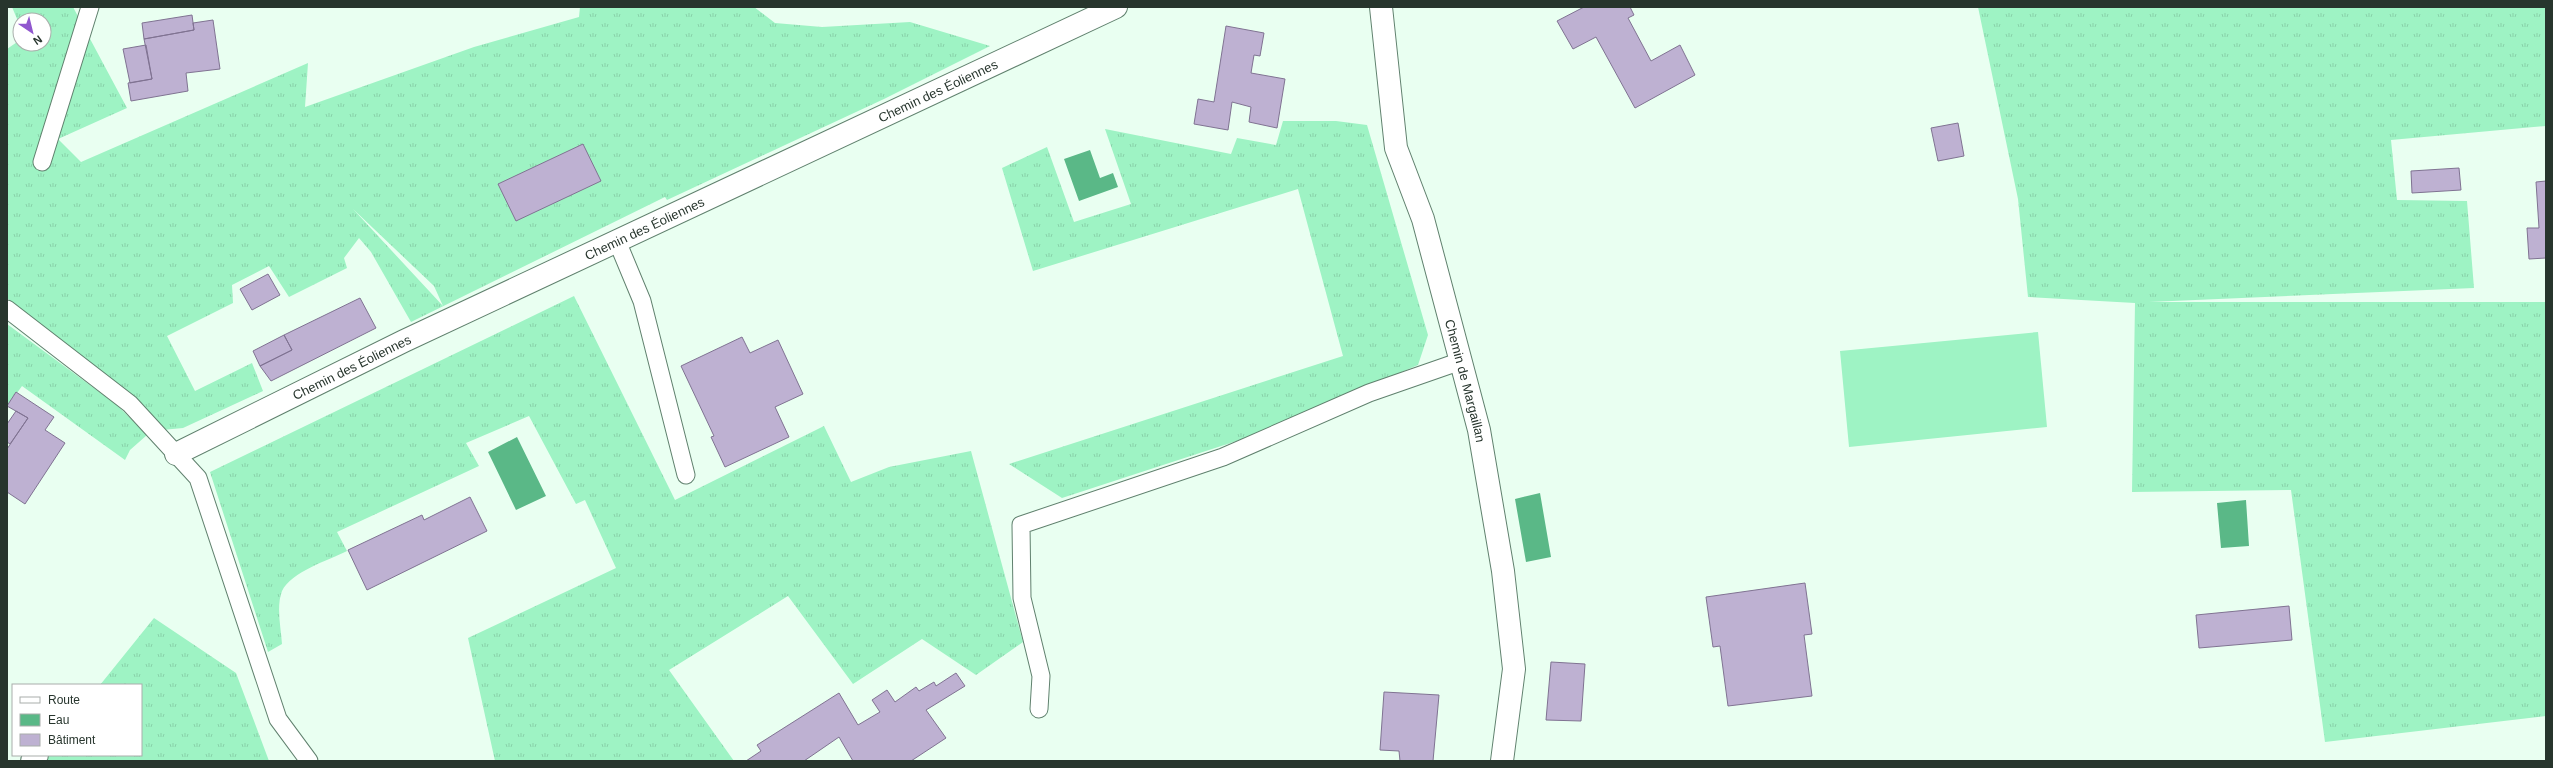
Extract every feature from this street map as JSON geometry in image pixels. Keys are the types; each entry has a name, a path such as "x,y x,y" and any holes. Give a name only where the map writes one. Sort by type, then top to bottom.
{"street":[{"name":"Chemin des Éoliennes","path":"176,454 404,341 1116,7"},
{"name":"Chemin de Margaillan","path":"1381,7 1396,148 1423,219 1479,430 1503,571 1514,669 1502,761"}],"lane":[{"path":"42,162 90,7"},
{"path":"617,241 642,301 686,475"},
{"path":"7,309 130,404 198,478 278,720 309,761"},
{"path":"1039,709 1041,676 1022,598 1021,525 1223,457 1369,394 1460,361"}],"green space":[{"path":"12,7 73,7 127,108 58,139 81,162 308,63 305,107 474,47 579,17 580,7 754,7 775,23 822,27 910,22 990,46 884,99 667,200 665,197 411,322 371,252 359,238 344,258 347,268 289,297 269,266 232,285 233,303 167,336 195,391 252,363 263,391 183,428 162,430 132,396 7,298 7,49 12,46 12,52 52,52 52,12 14,12","holes":["353,209 434,286 443,306"]},
{"path":"1978,7 2546,7 2546,126 2391,140 2397,200 2467,201 2474,288 2149,302 2546,302 2546,716 2325,742 2291,490 2132,492 2135,303 2028,297 2018,199"},
{"path":"1283,121 1336,121 1367,125 1428,335 1418,365 1258,434 1062,498 1009,464 1343,356 1298,189 1033,271 1002,168 1047,147 1074,222 1131,204 1105,129 1231,154 1237,138 1276,145"},
{"path":"574,296 675,500 824,426 851,482 889,467 971,451 1023,642 976,675 922,639 853,684 788,596 669,670 734,761 495,761 468,638 616,568 585,500 576,504 529,416 466,443 479,466 337,532 347,551 302,572 293,578 282,591 279,604 279,618 282,644 268,652 210,472"},
{"path":"7,324 117,405 147,435 130,450 125,460 22,386 7,407"},
{"path":"2038,332 2047,427 1849,447 1840,351"},
{"path":"154,618 236,673 269,761 38,761 42,756 142,756 142,684 101,684"}],"water":[{"path":"1090,150 1100,178 1113,173 1118,187 1079,201 1064,159"},
{"path":"517,437 546,496 516,510 488,452"},
{"path":"1540,493 1551,557 1526,562 1515,499"},
{"path":"2246,500 2249,546 2221,548 2217,503"}],"building":[{"path":"1584,7 1630,7 1634,15 1628,18 1651,61 1680,45 1695,75 1635,108 1596,37 1573,49 1557,21"},
{"path":"192,15 194,30 144,39 142,23"},
{"path":"213,20 220,69 186,73 188,91 131,101 128,83 152,79 144,39 194,30 193,23"},
{"path":"1226,26 1264,33 1260,56 1254,55 1251,73 1285,79 1277,128 1249,122 1251,107 1232,102 1228,130 1194,124 1198,99 1214,102"},
{"path":"146,45 152,79 130,83 123,49"},
{"path":"1958,123 1964,156 1938,161 1931,128"},
{"path":"583,144 601,181 516,221 498,184"},
{"path":"2459,168 2461,190 2412,193 2411,171"},
{"path":"2546,181 2546,258 2529,259 2527,228 2539,228 2536,182"},
{"path":"268,274 280,295 252,310 240,289"},
{"path":"360,298 376,328 271,381 260,366 292,350 284,335"},
{"path":"284,335 292,350 260,366 253,351"},
{"path":"742,337 750,353 778,340 803,394 775,407 789,437 725,467 711,437 714,436 681,366"},
{"path":"16,392 54,417 45,430 65,443 25,504 7,492 7,449 28,418 7,406"},
{"path":"16,411 28,418 10,444 7,442 7,424"},
{"path":"470,497 487,531 367,590 348,550 422,515 424,520"},
{"path":"1805,583 1812,634 1804,635 1812,696 1728,706 1720,646 1713,647 1706,597"},
{"path":"2289,606 2292,640 2199,648 2196,615"},
{"path":"1551,662 1585,664 1581,721 1546,720"},
{"path":"956,673 965,686 926,710 946,738 911,761 853,761 839,737 804,761 746,761 761,751 757,745 839,693 858,725 880,712 872,700 887,690 895,702 916,687 919,691 934,682 936,686"},
{"path":"1384,692 1439,695 1433,761 1400,761 1399,751 1380,750"}]}
